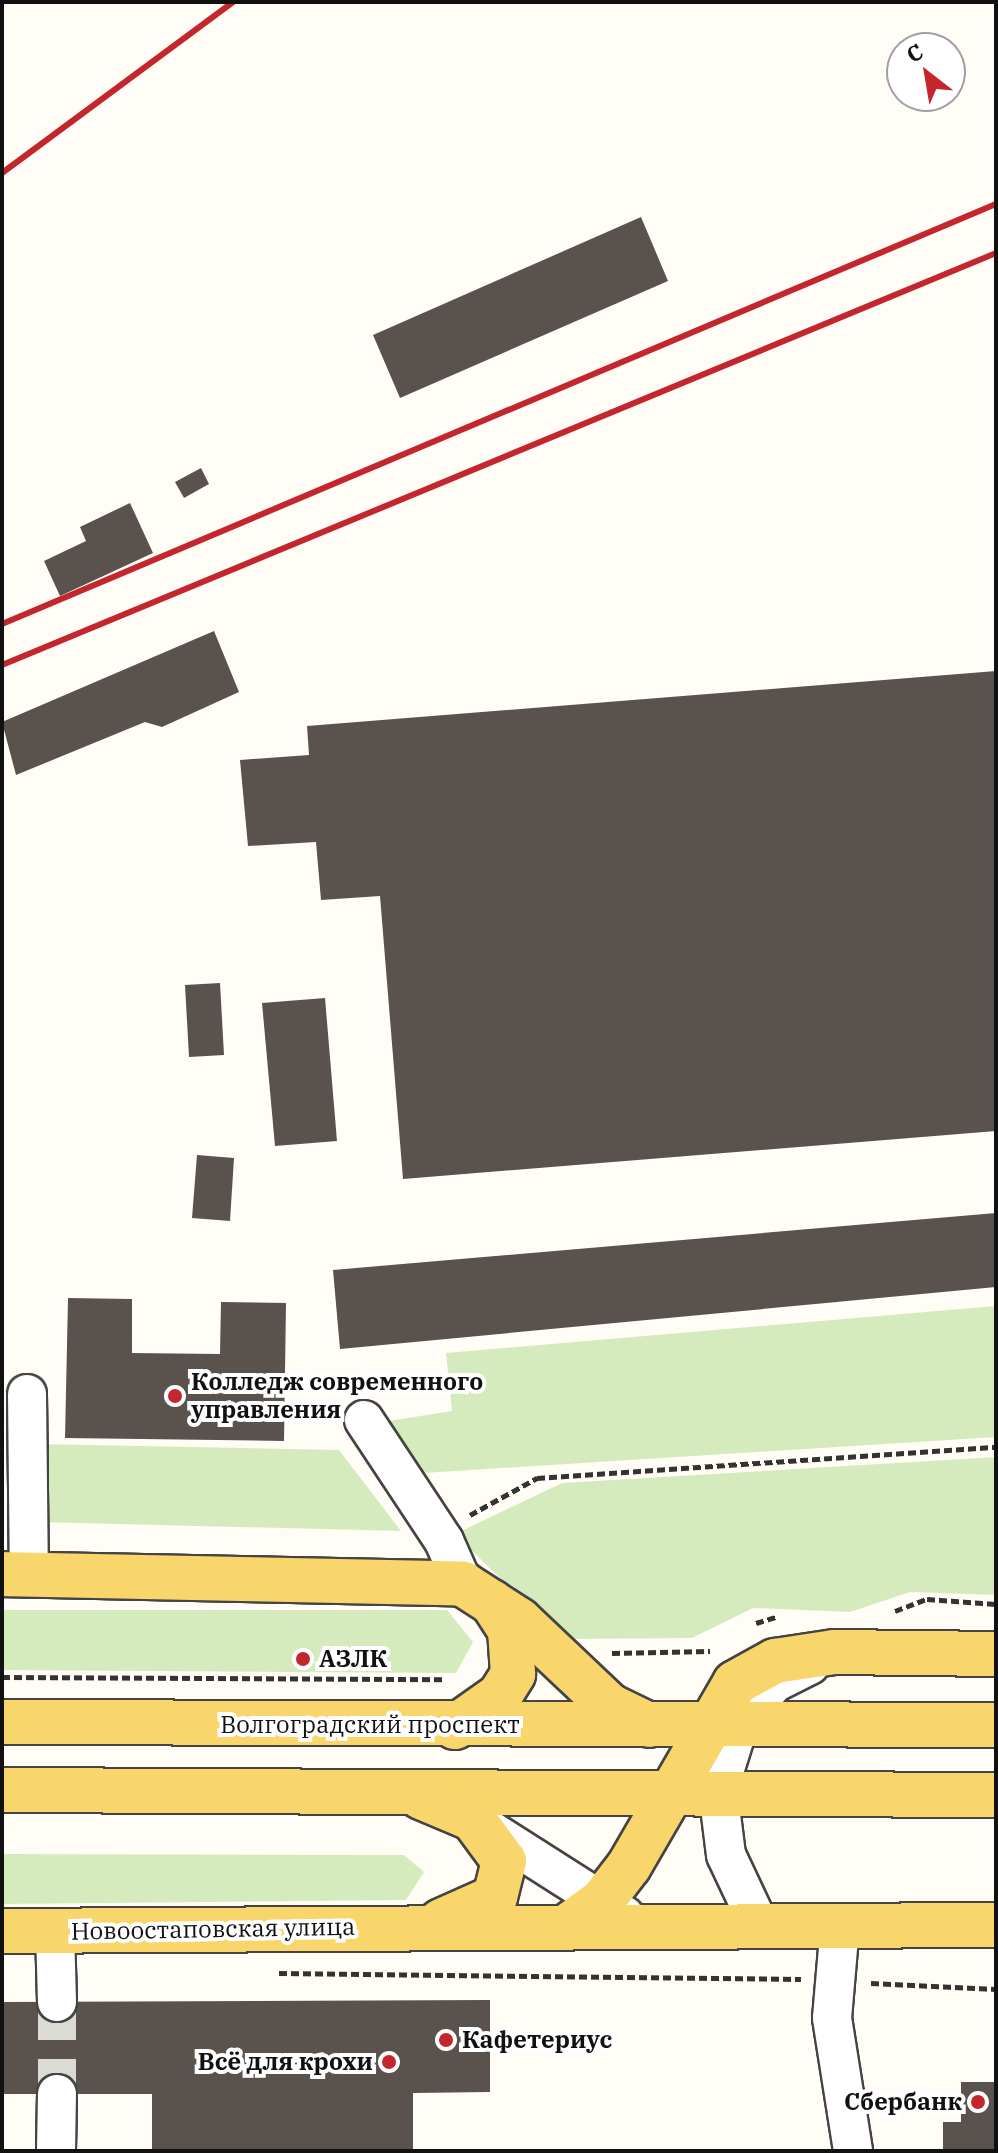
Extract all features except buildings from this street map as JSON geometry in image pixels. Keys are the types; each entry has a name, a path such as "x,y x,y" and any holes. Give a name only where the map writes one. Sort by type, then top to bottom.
{"main road":[{"path":"16,1574 473,1587 610,1706 649,1725"},
{"path":"450,1727 500,1695 513,1674 510,1630 473,1587"},
{"path":"565,1928 602,1901 672,1791 723,1724 748,1676 775,1661 834,1652 996,1654"},
{"name":"Волгоградский проспект","path":"2,1722 450,1727 996,1725"},
{"path":"2,1790 718,1791 996,1795"},
{"path":"403,1791 473,1819 496,1844 505,1878 495,1897 473,1911 423,1927"},
{"path":"759,1925 996,1925"},
{"name":"Новоостаповская улица","path":"2,1931 759,1925"}],"street":[{"path":"16,1574 27,1394"},
{"path":"364,1420 473,1587"},
{"path":"723,1724 718,1791 726,1855 759,1925"},
{"path":"473,1819 641,1926"},
{"path":"840,1925 833,1979 853,2151"},
{"path":"55,1930 57,2002"},
{"path":"56,2151 57,2094"}],"path":[{"path":"444,1541 445,1529 537,1478 996,1447"},
{"path":"885,1616 927,1599 996,1604"},
{"path":"751,1626 787,1617"},
{"path":"566,1666 602,1653 722,1645"},
{"path":"2,1677 446,1679 513,1674"},
{"path":"446,1679 450,1727"},
{"path":"272,1973 833,1979 996,1989"}],"green space":[{"path":"996,1306 996,1437 408,1474 376,1423 452,1411 446,1353"},
{"path":"37,1444 339,1450 401,1531 37,1522"},
{"path":"996,1457 996,1595 910,1592 850,1612 753,1608 692,1638 562,1639 455,1534 562,1483"},
{"path":"2,1610 447,1610 473,1642 456,1673 2,1670"},
{"path":"2,1854 404,1855 424,1872 406,1900 2,1904"}],"tunnel":[{"path":"57,2002 57,2094"}],"railway":[{"path":"2,173 233,2"},
{"path":"2,624 996,204"},
{"path":"2,665 996,253"}],"place":[{"name":"Колледж современного управления","path":"175,1396"},
{"name":"АЗЛК","path":"303,1659"},
{"name":"Кафетериус","path":"446,2040"},
{"name":"Всё для крохи","path":"389,2062"},
{"name":"Сбербанк","path":"978,2102"}]}
